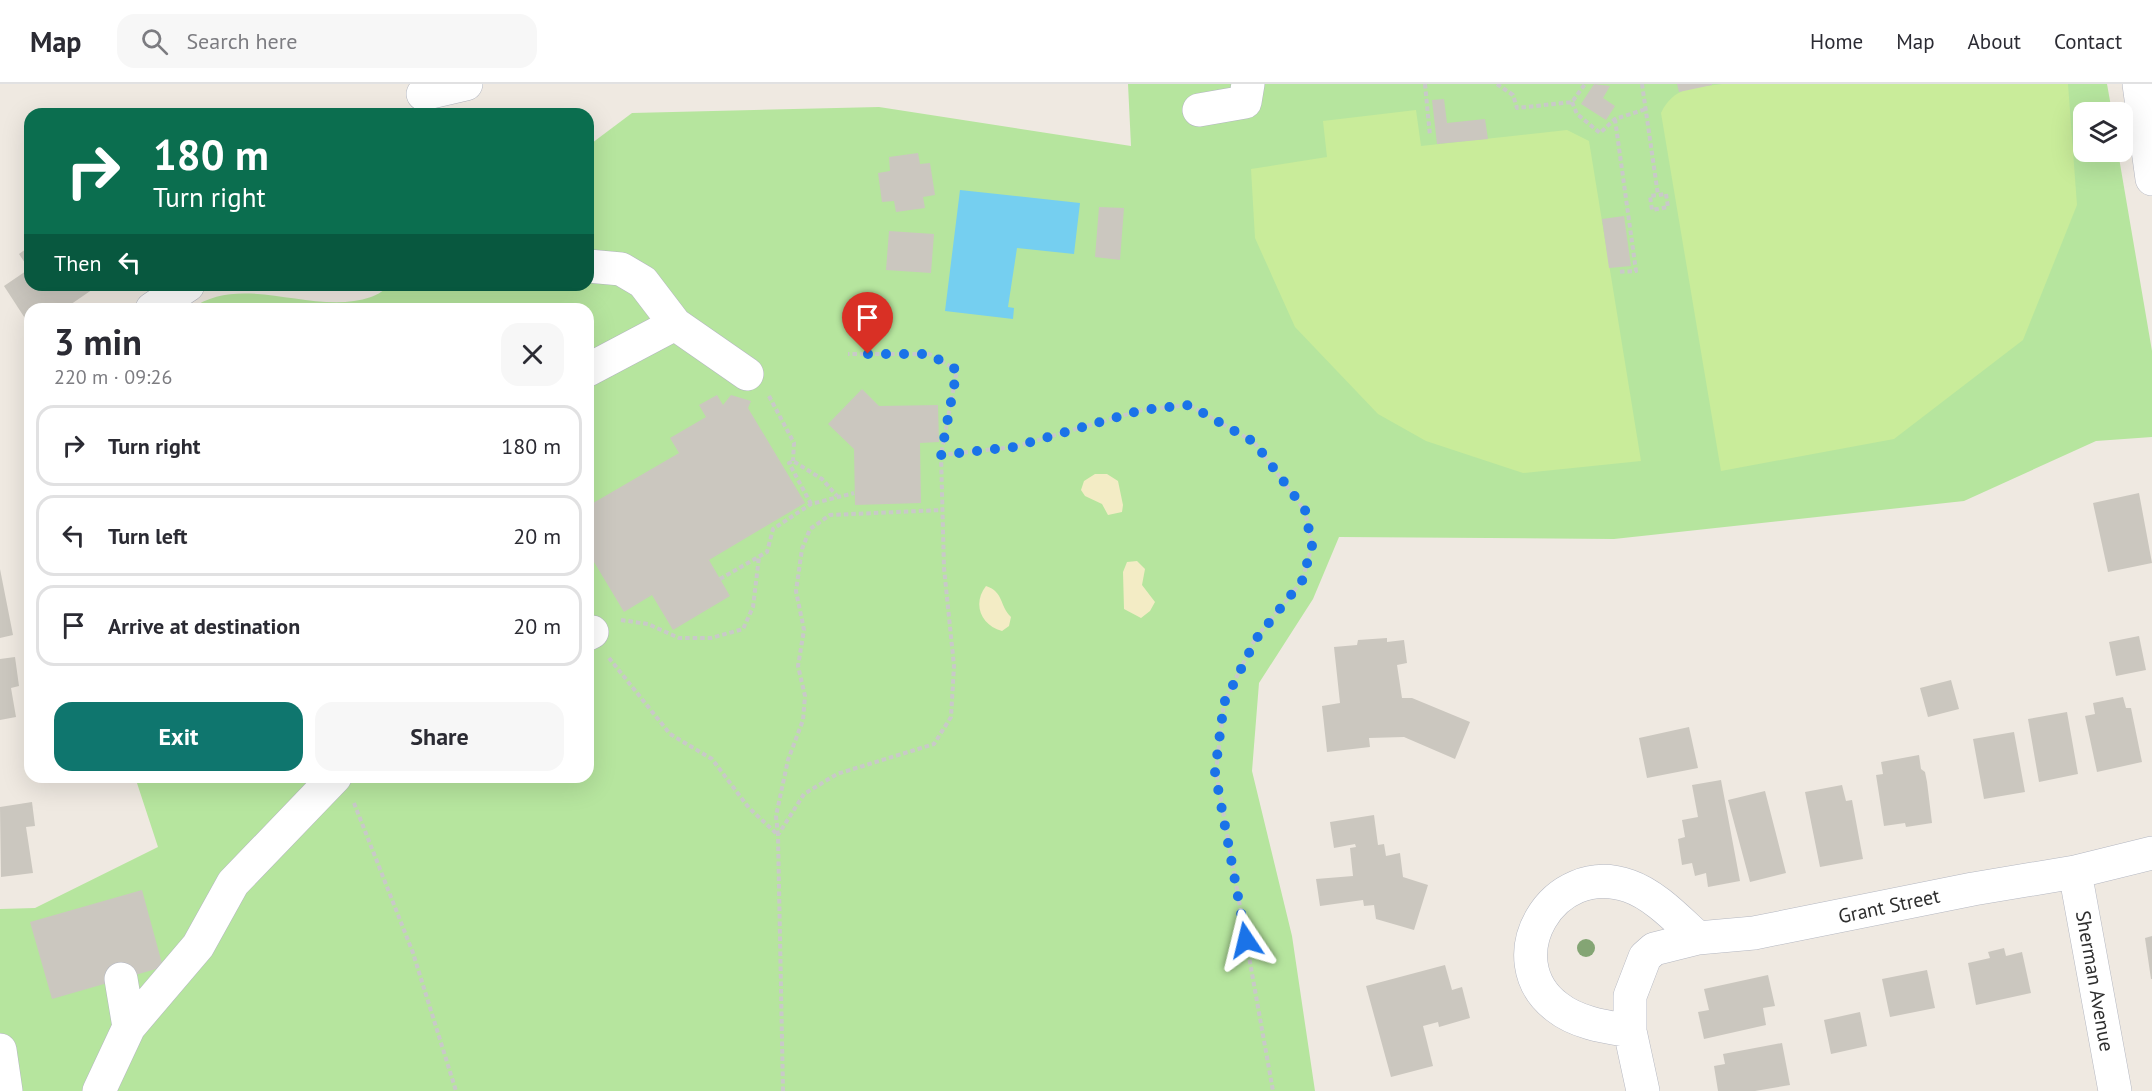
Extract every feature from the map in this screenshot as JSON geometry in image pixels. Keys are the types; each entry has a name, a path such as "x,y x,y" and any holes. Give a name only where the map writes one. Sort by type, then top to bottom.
{"street":[{"path":"424,97 466,84"},
{"path":"1199,110 1245,102 1248,84"},
{"path":"2139,84 2152,179"},
{"path":"594,267 621,269 643,282 675,324 757,382"},
{"path":"161,303 179,291"},
{"path":"594,367 675,324"},
{"path":"99,1091 129,1027 198,946 233,883 344,788"},
{"name":"Grant Street","path":"1630,1031 1630,996 1645,957 1654,949 1698,938 1754,933 1973,889 2074,872 2152,854"},
{"name":"Sherman Avenue","path":"2074,872 2115,1091"},
{"path":"1643,1091 1630,1031 1592,1024 1574,1017 1557,1008 1544,994 1531,961 1532,945 1538,922 1551,902 1566,890 1589,882 1629,886 1648,895 1698,938"},
{"path":"121,979 129,1027"},
{"path":"0,1050 6,1091"}],"path":[{"path":"1425,84 1430,136"},
{"path":"1497,84 1513,95 1517,108 1572,102 1585,84"},
{"path":"1642,84 1658,195"},
{"path":"1572,102 1577,114 1600,133 1615,119 1646,109"},
{"path":"1615,119 1636,271 1617,272"},
{"path":"1666,194 1668,207 1652,210 1650,196 1658,195 1666,194"},
{"path":"778,835 804,794 837,774 934,744 951,717 954,666 944,568 941,455 957,370 929,354 848,354"},
{"path":"757,382 794,443 793,461 789,463 811,504"},
{"path":"941,455 1014,447 1142,410 1189,405 1254,442 1305,510 1312,546 1302,581 1256,639 1224,703 1215,772 1274,1091"},
{"path":"793,461 822,478 838,496"},
{"path":"720,579 767,552 773,529 811,504 854,493"},
{"path":"783,1091 776,816 786,771 803,720 805,696 798,666 804,630 796,591 802,549 810,529 830,515 942,510"},
{"path":"594,631 622,620 648,624 679,638 711,638 743,629 753,607 759,557"},
{"path":"594,639 618,672 670,734 712,759 749,808 778,835"},
{"path":"344,788 413,952 456,1091"}],"green space":[{"path":"1128,84 2107,84 2110,102 2073,102 2073,162 2120,162 2152,351 2152,437 2096,441 1964,501 1614,539 1339,537 1313,599 1259,683 1252,771 1292,936 1315,1091 0,1091 0,909 35,908 158,847 137,783 594,783 594,303 202,303 211,298 233,294 349,302 374,296 382,291 594,291 594,142 632,113 879,107 1131,146"},
{"path":"1722,84 2068,84 2077,205 2023,340 1894,439 1721,471 1661,113 1672,98 1694,88"},
{"path":"1416,110 1421,146 1567,130 1589,141 1641,461 1523,473 1426,441 1378,414 1295,327 1255,238 1251,169 1327,157 1323,121"}],"sand":[{"path":"1095,474 1107,474 1118,481 1123,505 1122,512 1108,515 1102,504 1085,496 1081,490 1084,481"},
{"path":"1137,561 1145,569 1142,585 1155,602 1150,611 1141,618 1124,609 1123,572 1127,562"},
{"path":"986,586 999,595 1011,617 1009,626 1002,631 989,624 981,613 980,600"}],"water":[{"path":"960,190 1080,203 1074,254 1017,248 1008,307 1014,308 1013,319 945,311"}],"building":[{"path":"1594,84 1610,86 1603,98 1615,106 1606,120 1581,104"},
{"path":"1677,84 1712,84 1712,85 1679,92"},
{"path":"1444,99 1447,123 1485,119 1488,139 1437,144 1432,100"},
{"path":"918,153 920,164 930,163 935,195 923,197 925,208 896,212 894,201 882,202 878,173 890,171 889,157"},
{"path":"1099,207 1124,208 1120,260 1095,257"},
{"path":"1624,216 1631,266 1609,268 1602,219"},
{"path":"889,231 934,234 931,273 886,270"},
{"path":"24,250 24,262 19,254"},
{"path":"24,272 24,291 90,291 73,303 24,303 24,317 4,286"},
{"path":"862,389 879,406 938,405 939,442 920,443 921,503 855,505 854,449 828,424"},
{"path":"717,395 723,405 731,395 751,401 748,408 805,503 709,560 730,596 673,630 652,595 624,612 594,562 594,503 679,453 670,438 706,417 699,405"},
{"path":"2139,493 2152,563 2108,572 2093,503"},
{"path":"0,569 13,635 0,638"},
{"path":"2139,636 2146,670 2116,676 2109,642"},
{"path":"1387,638 1387,642 1404,640 1407,663 1397,665 1402,698 1412,698 1470,722 1455,759 1404,737 1369,738 1370,747 1327,752 1322,706 1340,703 1334,647 1357,645 1358,640"},
{"path":"15,657 19,686 11,688 16,717 0,720 0,659"},
{"path":"1951,680 1959,709 1928,717 1920,688"},
{"path":"2123,697 2126,708 2131,708 2142,762 2097,772 2085,716 2095,714 2093,703"},
{"path":"2067,712 2078,774 2039,782 2028,719"},
{"path":"1689,727 1698,768 1647,778 1639,738"},
{"path":"2014,732 2025,792 1984,799 1973,739"},
{"path":"1919,755 1921,769 1925,772 1927,782 1932,823 1906,827 1905,823 1884,826 1876,775 1883,774 1881,762"},
{"path":"1721,780 1740,881 1708,887 1706,873 1695,876 1692,863 1682,865 1678,839 1685,837 1682,820 1698,817 1692,785"},
{"path":"1842,785 1846,801 1852,800 1863,859 1820,867 1805,792"},
{"path":"1765,791 1786,873 1750,882 1728,800"},
{"path":"32,802 35,826 26,827 33,873 1,877 0,807"},
{"path":"1374,815 1378,845 1384,844 1386,856 1400,853 1403,877 1428,885 1414,930 1376,919 1374,905 1364,906 1363,900 1320,906 1316,879 1353,876 1350,848 1356,847 1355,844 1334,848 1330,822"},
{"path":"142,890 163,967 52,999 30,922"},
{"path":"2152,936 2152,979 2151,979 2145,938"},
{"path":"2004,948 2006,956 2022,952 2031,993 1976,1005 1968,963 1990,958 1988,952"},
{"path":"1445,965 1452,990 1462,987 1470,1018 1439,1027 1438,1022 1423,1026 1433,1066 1391,1077 1366,986"},
{"path":"1927,970 1935,1008 1890,1017 1882,979"},
{"path":"1768,975 1775,1006 1763,1008 1766,1025 1704,1039 1698,1012 1709,1010 1704,989"},
{"path":"1860,1012 1867,1046 1831,1054 1824,1020"},
{"path":"1782,1043 1790,1085 1755,1091 1718,1091 1714,1066 1725,1064 1723,1054"}],"route":[{"path":"868,354 929,354 957,370 941,455 1014,447 1142,410 1189,405 1254,442 1305,510 1312,546 1302,581 1256,639 1224,703 1215,772 1246,940"}]}
